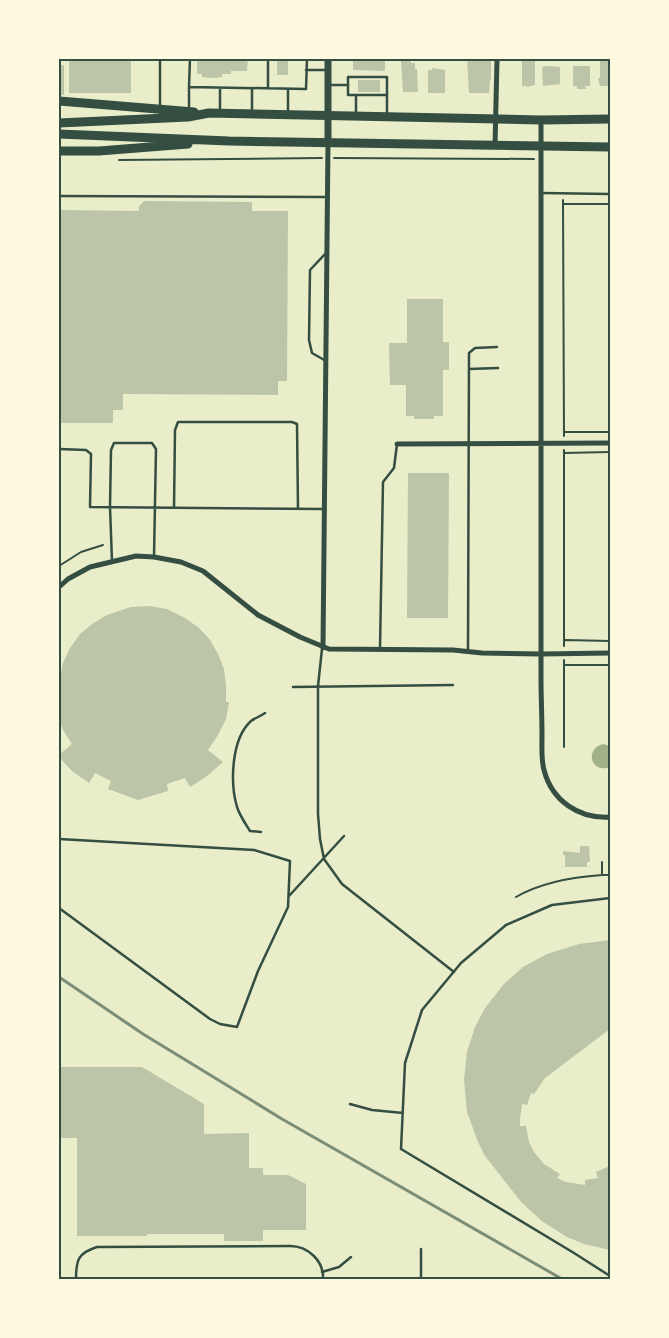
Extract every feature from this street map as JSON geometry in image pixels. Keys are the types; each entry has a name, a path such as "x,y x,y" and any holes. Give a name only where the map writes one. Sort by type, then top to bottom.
{"main road":[{"path":"59,101 160,114"},
{"path":"59,123 160,114 209,113 610,120"},
{"path":"59,134 229,141 610,147"},
{"path":"59,151 229,141"}],"street":[{"path":"323,648 327,362 328,59"},
{"path":"495,146 497,59"},
{"path":"541,120 541,654 544,768 547,779 560,799 580,812 591,816 610,816"},
{"path":"397,444 610,443"},
{"path":"59,587 68,579 90,567 136,556 154,557 181,562 203,571 258,615 323,648 453,650 482,653 610,653"}],"lane":[{"path":"160,59 160,114"},
{"path":"188,114 190,59"},
{"path":"268,59 268,88"},
{"path":"189,87 306,89 306,59"},
{"path":"306,70 328,70"},
{"path":"387,95 348,95 348,77 387,78 387,95 387,116"},
{"path":"328,85 348,85"},
{"path":"220,88 220,114"},
{"path":"252,88 252,114"},
{"path":"288,88 288,114"},
{"path":"356,95 356,116"},
{"path":"541,193 610,194"},
{"path":"59,196 328,197"},
{"path":"327,251 310,270 309,340 312,353 327,362"},
{"path":"468,651 469,353 472,349 497,347"},
{"path":"469,369 498,368"},
{"path":"174,508 175,430 178,422 292,422 297,424 298,509"},
{"path":"112,562 110,507 111,450 114,443 152,443 156,448 154,557"},
{"path":"380,649 383,482 394,468 397,444"},
{"path":"59,449 86,450 91,454 90,507 325,509"},
{"path":"323,648 318,686 318,814 324,859 342,884 454,972"},
{"path":"293,686 453,685"},
{"path":"261,832 250,831 243,820 233,786 233,773 239,740 250,722 265,713"},
{"path":"288,897 344,836"},
{"path":"59,839 254,850 290,861 288,907 258,971 237,1028 210,1020 59,908"},
{"path":"610,898 552,905 506,925 461,963 422,1010 405,1063 401,1150 610,1276"},
{"path":"350,1104 372,1110 403,1114"},
{"path":"76,1279 78,1259 83,1252 97,1247 109,1246 298,1246 312,1254 322,1267 323,1279"},
{"path":"420,1279 421,1249"},
{"path":"322,1272 339,1267 351,1257"}],"path":[{"path":"118,160 534,159"},
{"path":"562,196 564,747"},
{"path":"563,204 610,204"},
{"path":"564,432 610,432"},
{"path":"564,453 610,452"},
{"path":"59,566 81,552 103,545"},
{"path":"564,640 610,641"},
{"path":"564,665 610,665"},
{"path":"602,862 602,876"},
{"path":"516,897 536,887 578,877 610,876"}],"shaded area":[{"path":"603,744 610,746 610,767 598,767 592,760 593,751"}],"building":[{"path":"69,59 131,59 131,93 69,93"},
{"path":"197,59 248,59 247,71 231,71 231,74 222,74 222,77 202,77 202,74 197,74"},
{"path":"277,59 288,59 288,75 277,75"},
{"path":"353,59 385,59 385,71 353,70"},
{"path":"467,59 491,59 489,93 469,93"},
{"path":"522,59 535,59 535,85 522,86"},
{"path":"401,61 415,63 418,92 403,92"},
{"path":"600,61 610,61 610,86 600,86 598,78 600,78"},
{"path":"59,65 64,65 64,95 59,95"},
{"path":"573,66 590,66 590,86 585,86 586,89 577,89 577,86 573,86"},
{"path":"542,67 560,67 560,84 543,86"},
{"path":"432,68 445,70 445,93 428,93 428,70 432,70"},
{"path":"358,80 380,80 380,92 358,92"},
{"path":"144,201 252,202 252,211 288,211 287,381 278,381 278,395 123,394 123,410 113,410 113,423 59,423 59,210 139,211 139,206"},
{"path":"407,299 443,299 443,342 449,342 449,370 443,370 443,416 434,416 434,419 414,419 414,416 406,416 406,385 390,385 389,343 407,343"},
{"path":"408,473 449,473 448,618 407,618"},
{"path":"149,606 167,609 185,618 199,628 210,640 224,669 226,702 229,702 226,719 208,750 223,762 190,787 185,778 167,784 168,791 138,800 108,789 111,781 95,773 89,783 72,771 59,757 72,744 63,730 59,718 60,679 63,663 70,648 80,634 92,624 107,615 131,607"},
{"path":"580,846 589,846 590,862 587,862 587,867 565,867 563,851 580,853"},
{"path":"610,940 610,1029 545,1078 534,1094 531,1093 527,1105 522,1104 520,1126 526,1126 529,1142 534,1152 544,1164 560,1174 557,1178 566,1182 585,1185 585,1180 598,1178 596,1172 610,1166 610,1250 584,1244 567,1237 543,1222 522,1203 485,1156 478,1142 467,1112 464,1079 467,1052 475,1027 485,1008 504,984 523,967 547,954 579,944"},
{"path":"59,1067 142,1067 204,1104 204,1134 249,1133 249,1168 263,1168 263,1175 288,1175 306,1184 306,1230 263,1230 263,1241 224,1241 224,1234 77,1236 77,1138 59,1138"}],"railway":[{"path":"59,977 143,1034 282,1119 562,1279"}]}
